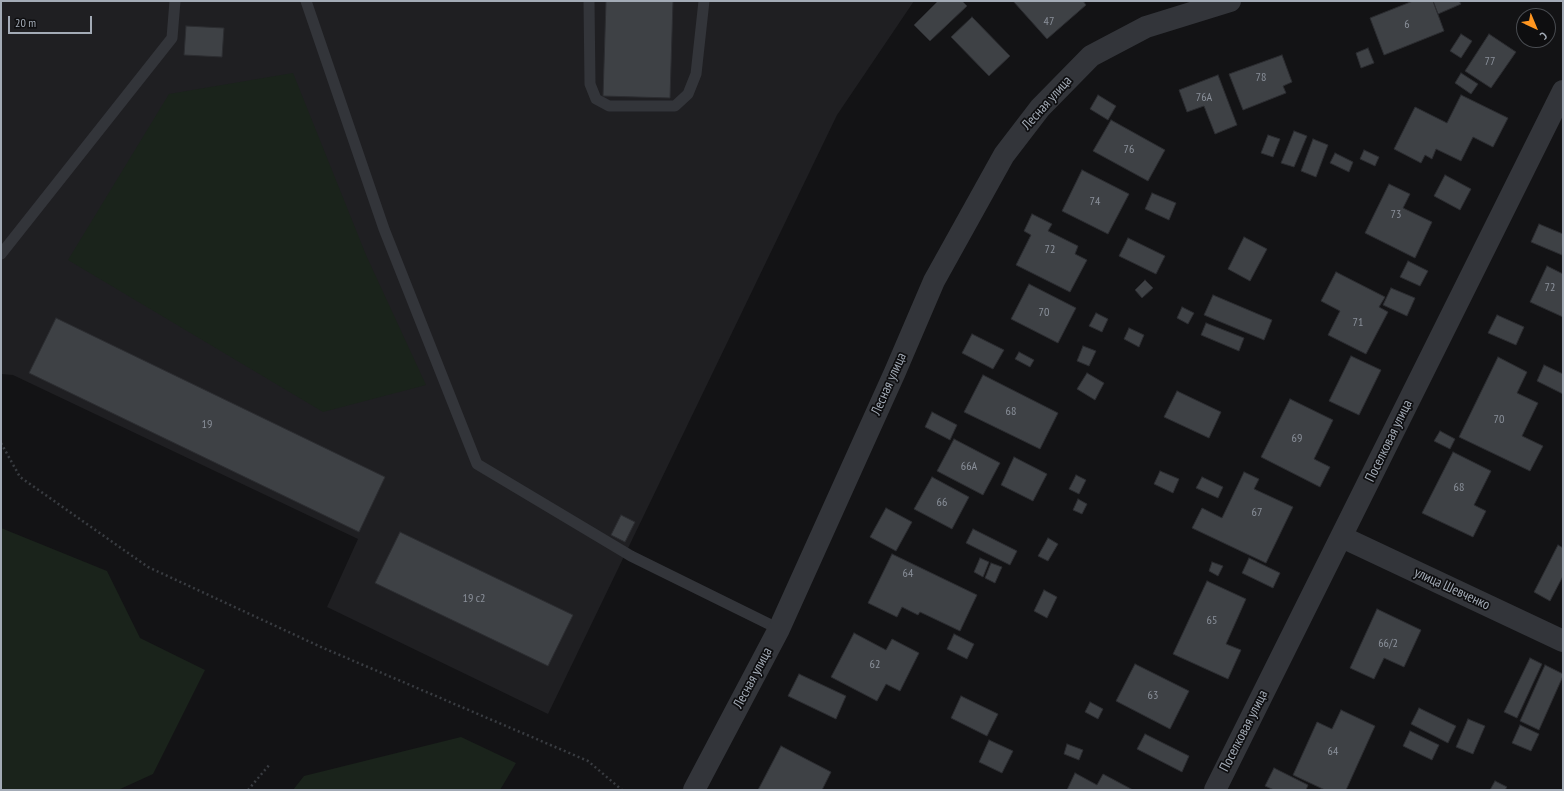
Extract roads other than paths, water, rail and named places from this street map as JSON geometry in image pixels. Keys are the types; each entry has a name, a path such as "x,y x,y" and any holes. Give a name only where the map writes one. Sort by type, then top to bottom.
{"street":[{"name":"Лесная улица","path":"694,790 779,629 895,372 934,280 1004,155 1040,108 1091,56 1146,27 1230,1"},
{"name":"Поселковая улица","path":"1215,790 1563,91"},
{"name":"улица Шевченко","path":"1342,537 1563,641"}],"lane":[{"path":"1,254 172,38 174,1"},
{"path":"306,1 384,229 477,464 631,556 779,629"},
{"path":"589,1 590,84 596,99 609,106 675,106 688,94 696,74 704,1"}]}
